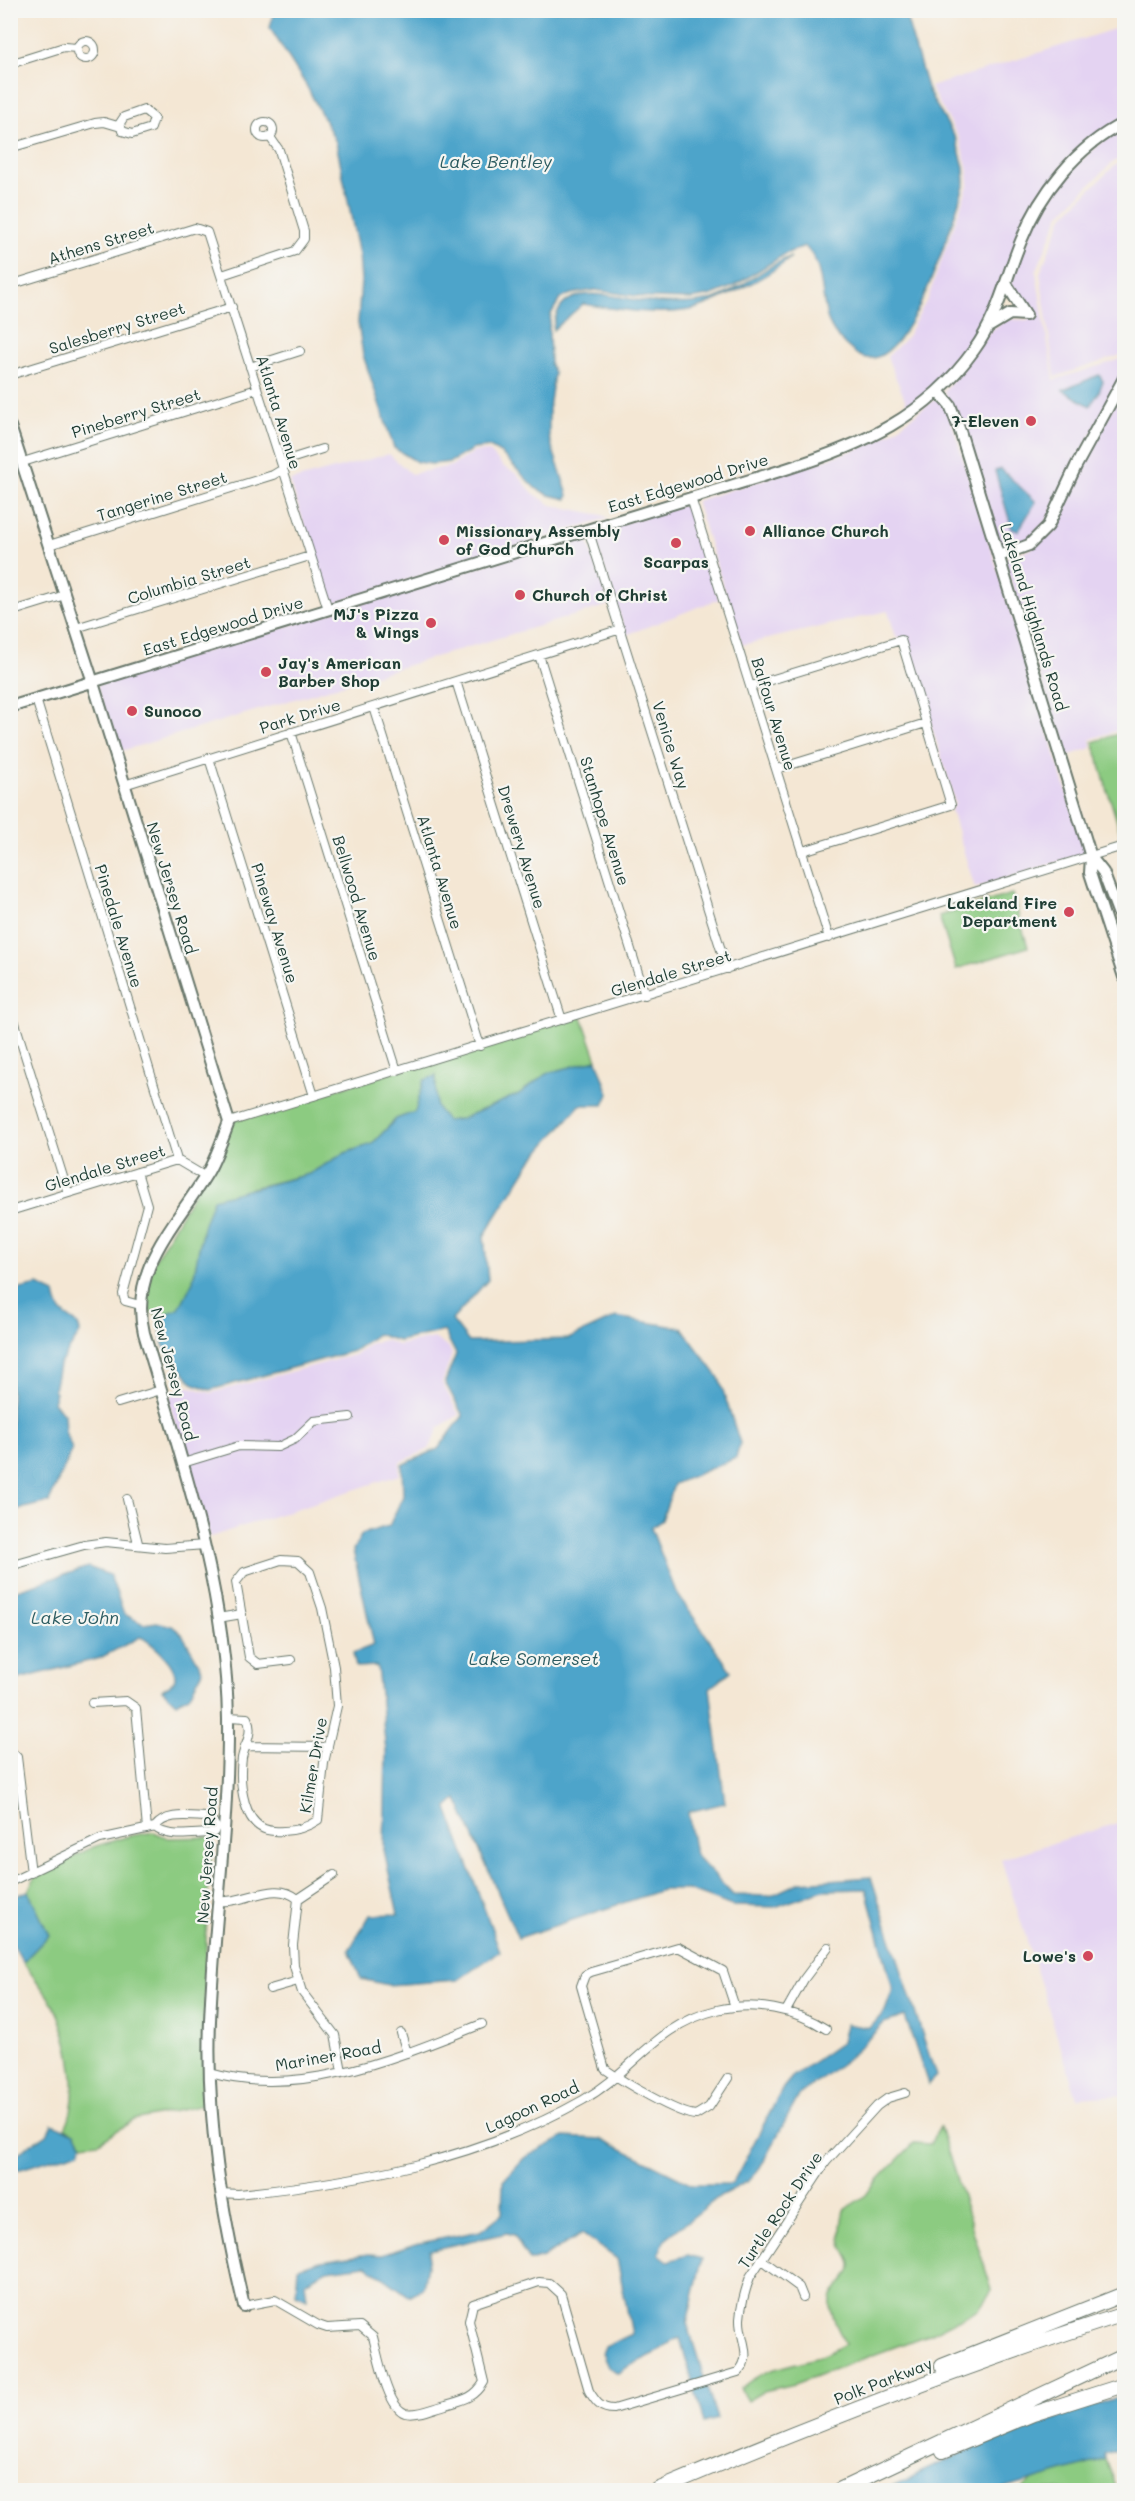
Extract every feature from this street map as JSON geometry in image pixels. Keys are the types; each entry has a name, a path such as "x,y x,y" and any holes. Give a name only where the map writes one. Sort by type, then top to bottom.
{"highway":[{"path":"763,2445 806,2422 1125,2294"},
{"name":"Polk Parkway","path":"657,2490 763,2445 956,2371 1125,2314"},
{"path":"839,2490 1125,2356"},
{"path":"850,2490 1022,2418 1125,2385"}],"street":[{"path":"10,64 64,47 77,48"},
{"path":"10,148 95,123 104,122 120,127"},
{"name":"East Edgewood Drive","path":"10,707 691,498 857,445 890,428 938,391 975,348 987,328 1006,285 1020,242 1045,196 1081,154 1125,123"},
{"path":"222,275 289,253 300,247 304,239 304,231 279,150 270,137"},
{"name":"Atlanta Avenue","path":"199,228 207,232 222,275 328,609"},
{"name":"Athens Street","path":"10,285 199,228"},
{"path":"987,328 1006,315 1026,315 1006,285"},
{"name":"Salesberry Street","path":"10,375 232,307"},
{"path":"250,367 300,351"},
{"path":"999,556 1029,545 1048,526 1076,466 1125,378"},
{"name":"Pineberry Street","path":"23,462 257,389"},
{"name":"Lakeland Highlands Road","path":"938,391 950,405 960,431 1091,856 1103,872 1125,928"},
{"name":"New Jersey Road","path":"10,426 76,628 229,1122 204,1176 149,1264 140,1305 141,1320 205,1545 218,1618 228,1718 220,1827 219,1901 209,2023 210,2073 221,2193 244,2306"},
{"name":"Tangerine Street","path":"49,545 273,475 283,469 286,460 322,449"},
{"name":"Balfour Avenue","path":"691,498 829,938"},
{"name":"Venice Way","path":"588,529 727,969"},
{"name":"Columbia Street","path":"76,628 310,556"},
{"path":"10,612 65,595"},
{"name":"Park Drive","path":"124,785 621,630"},
{"path":"751,686 901,640 951,805 803,851"},
{"name":"Stanhope Avenue","path":"539,655 645,995"},
{"name":"Drewery Avenue","path":"456,681 562,1020"},
{"name":"Pinedale Avenue","path":"36,699 177,1160"},
{"name":"Atlanta Avenue","path":"374,707 480,1046"},
{"path":"777,768 926,723"},
{"name":"Bellwood Avenue","path":"291,732 397,1071"},
{"name":"Pineway Avenue","path":"209,758 314,1096"},
{"name":"Glendale Street","path":"229,1122 1120,847"},
{"name":"Lakeland Highlands Road","path":"1091,856 1090,873 1125,977"},
{"path":"10,1007 68,1193"},
{"name":"Glendale Street","path":"10,1211 177,1160 204,1176"},
{"path":"137,1172 147,1205 123,1294 125,1301 140,1305"},
{"path":"118,1403 161,1390"},
{"path":"183,1463 239,1446 278,1447 289,1443 314,1421 350,1417"},
{"path":"127,1499 138,1543"},
{"path":"10,1566 84,1545 106,1542 138,1543 165,1548 205,1545"},
{"name":"Kilmer Drive","path":"228,1718 248,1718 250,1731 245,1746 242,1778 247,1810 261,1827 281,1831 299,1829 318,1821 328,1747 337,1706 334,1667 321,1608 310,1572 300,1562 281,1560 241,1574 236,1582 242,1614"},
{"path":"218,1618 242,1614 249,1657 254,1663 291,1660"},
{"path":"92,1702 126,1701 136,1708 151,1828"},
{"path":"245,1746 328,1747"},
{"path":"10,1750 17,1757 31,1873"},
{"path":"10,1882 100,1839 151,1828 168,1817 210,1817 220,1827 210,1833 168,1834 151,1828"},
{"path":"334,1875 298,1899 292,1953 302,1992 336,2035 342,2071"},
{"path":"219,1901 231,1902 280,1890 289,1891 298,1899"},
{"path":"728,2078 709,2108 696,2115 683,2112 615,2077 605,2069 581,1992 585,1975 678,1947 723,1971 735,2007"},
{"path":"786,2011 804,1979 828,1947"},
{"path":"270,1989 298,1981"},
{"name":"Lagoon Road","path":"221,2193 238,2194 347,2181 437,2159 506,2136 565,2109 615,2077 656,2039 678,2024 704,2013 735,2007 758,2006 786,2011 815,2021 826,2029"},
{"name":"Mariner Road","path":"210,2073 228,2078 263,2081 342,2071 376,2064 407,2054 482,2025"},
{"path":"401,2033 407,2054"},
{"name":"Turtle Rock Drive","path":"244,2306 275,2300 327,2328 360,2326 368,2330 373,2337 396,2408 405,2413 416,2414 471,2398 484,2382 470,2321 473,2304 539,2282 549,2283 561,2294 589,2391 596,2403 605,2409 614,2409 738,2372 744,2366 746,2355 740,2321 743,2295 761,2259 826,2162 877,2106 888,2098 905,2093"},
{"path":"761,2259 799,2287 803,2297"}],"shaded area":[{"path":"1124,26 1124,119 1061,168 972,346 935,388 909,409 887,357 906,338 928,298 969,183 959,138 930,87"},
{"path":"1124,128 1124,155 1111,164 1060,214 1036,272 1054,380 1124,358 1124,372 1045,524 1027,542 1002,551 944,391 990,331 1007,319 1029,320 1030,315 1011,284 1034,221 1067,174 1101,143","holes":["1084,381 1090,406 1064,390"]},
{"path":"1124,160 1124,354 1055,377 1040,273 1063,216 1113,167"},
{"path":"1124,386 1124,728 1091,739 1091,748 1066,757 1094,851 1004,559 1031,549 1051,529 1080,468"},
{"path":"938,397 947,407 1086,853 975,888 951,810 955,804 949,781 904,639 896,637 888,611 742,645 696,501 858,449 892,432"},
{"path":"489,451 504,467 517,474 533,493 551,505 608,518 330,604 290,481 389,454 411,474 451,466 474,452"},
{"path":"689,503 719,599 626,635 593,532"},
{"path":"585,534 609,605 118,752 97,685"},
{"path":"434,1338 449,1348 452,1354 442,1383 459,1415 439,1427 429,1449 400,1462 399,1475 210,1537 168,1399 182,1387 191,1387 211,1393 354,1355 368,1344 385,1340 398,1345"},
{"path":"1124,1821 1124,2106 1121,2095 1077,2098 1001,1859"}],"green space":[{"path":"1124,732 1124,845 1093,742"},
{"path":"1012,894 1028,947 956,969 939,916"},
{"path":"581,1014 597,1060 548,1073 519,1094 461,1119 447,1121 436,1107 436,1076 415,1112 396,1119 372,1144 345,1153 309,1174 251,1188 203,1227 193,1281 179,1309 159,1317 140,1305 144,1278 204,1176 229,1122"},
{"path":"154,1832 168,1838 213,1837 207,1900 204,2048 208,2104 134,2120 99,2142 82,2144 75,2133 65,2128 70,2116 73,2088 70,2058 63,2029 52,2003 23,1962 49,1935 28,1891 35,1876 93,1847 129,1836"},
{"path":"940,2127 992,2290 979,2309 927,2335 795,2384 764,2391 747,2401 740,2389 758,2376 819,2357 845,2344 833,2318 831,2306 832,2295 851,2269 841,2238 844,2210 866,2195 914,2143 930,2144"},
{"path":"1106,2459 1115,2486 1120,2490 1021,2490 1033,2480"}],"water":[{"name":"Lake Bentley","path":"274,10 895,11 906,17 928,91 956,139 964,167 965,183 925,294 909,324 892,347 874,358 855,353 834,332 826,314 816,262 804,246 785,254 734,286 712,295 692,299 650,298 595,290 571,294 560,299 551,314 549,329 550,364 554,373 549,409 549,438 568,495 567,499 549,495 535,488 502,454 490,447 473,449 450,462 432,464 417,462 394,448 363,355 358,323 361,280 359,255 336,142 306,85 270,28"},
{"path":"791,257 757,280 700,307 676,312 649,312 583,304 553,330 557,313 565,302 576,296 605,295 674,304 707,301 725,295 773,265"},
{"path":"1099,375 1103,381 1090,406 1063,390"},
{"path":"1001,469 1036,502 1018,531 1012,529 995,471"},
{"name":"Lake Somerset","path":"597,1060 609,1094 604,1105 580,1105 531,1161 484,1236 488,1280 452,1320 469,1342 568,1339 616,1317 682,1328 719,1378 740,1443 736,1458 674,1484 662,1520 651,1528 676,1592 731,1671 710,1688 725,1803 688,1812 695,1855 733,1895 770,1896 800,1882 871,1877 936,2076 928,2084 905,2016 884,2023 849,2058 800,2094 758,2171 749,2181 720,2196 665,2239 659,2254 668,2261 688,2255 702,2259 687,2323 717,2419 704,2423 680,2338 618,2373 608,2367 602,2353 605,2347 632,2334 617,2259 582,2234 543,2257 529,2261 514,2235 507,2233 430,2250 423,2288 409,2296 366,2265 327,2270 305,2282 307,2299 296,2294 298,2268 321,2261 369,2254 382,2255 415,2244 480,2231 502,2214 503,2181 524,2158 564,2137 602,2139 692,2184 732,2184 783,2088 792,2077 842,2042 846,2024 870,2028 885,2011 893,1989 866,1889 823,1890 775,1907 732,1906 688,1890 662,1890 518,1938 457,1799 447,1808 500,1951 458,1980 388,1985 361,1979 349,1950 370,1915 398,1914 384,1851 386,1751 377,1666 356,1667 353,1653 374,1645 353,1550 362,1534 389,1526 403,1496 402,1465 438,1449 463,1416 445,1382 456,1354 444,1331 398,1341 377,1334 353,1351 210,1390 192,1383 163,1345 159,1317 179,1309 193,1281 203,1227 213,1199 309,1174 345,1153 372,1144 396,1119 415,1112 424,1080 436,1076 436,1107 447,1121 461,1119 519,1094 548,1073"},
{"path":"38,1285 55,1293 60,1310 79,1328 80,1333 59,1365 53,1402 64,1414 65,1431 72,1449 49,1502 11,1511 11,1291"},
{"name":"Lake John","path":"88,1567 110,1575 124,1614 143,1624 157,1622 172,1626 182,1634 203,1671 189,1696 176,1703 162,1690 174,1681 173,1669 151,1643 140,1637 100,1658 11,1681 11,1592"},
{"path":"28,1891 49,1935 23,1962 11,1941 11,1898"},
{"path":"52,2124 75,2133 82,2144 80,2151 11,2172 11,2158 47,2134"},
{"path":"1124,2395 1124,2448 1104,2454 1106,2459 999,2490 884,2490 979,2445"}],"place":[{"name":"7-Eleven","path":"1031,421"},
{"name":"Alliance Church","path":"750,531"},
{"name":"Missionary Assembly of God Church","path":"444,540"},
{"name":"Scarpas","path":"676,543"},
{"name":"Church of Christ","path":"520,595"},
{"name":"MJ's Pizza & Wings","path":"431,623"},
{"name":"Jay's American Barber Shop","path":"266,672"},
{"name":"Sunoco","path":"132,711"},
{"name":"Lakeland Fire Department","path":"1069,912"},
{"name":"Lowe's","path":"1088,1956"}]}
